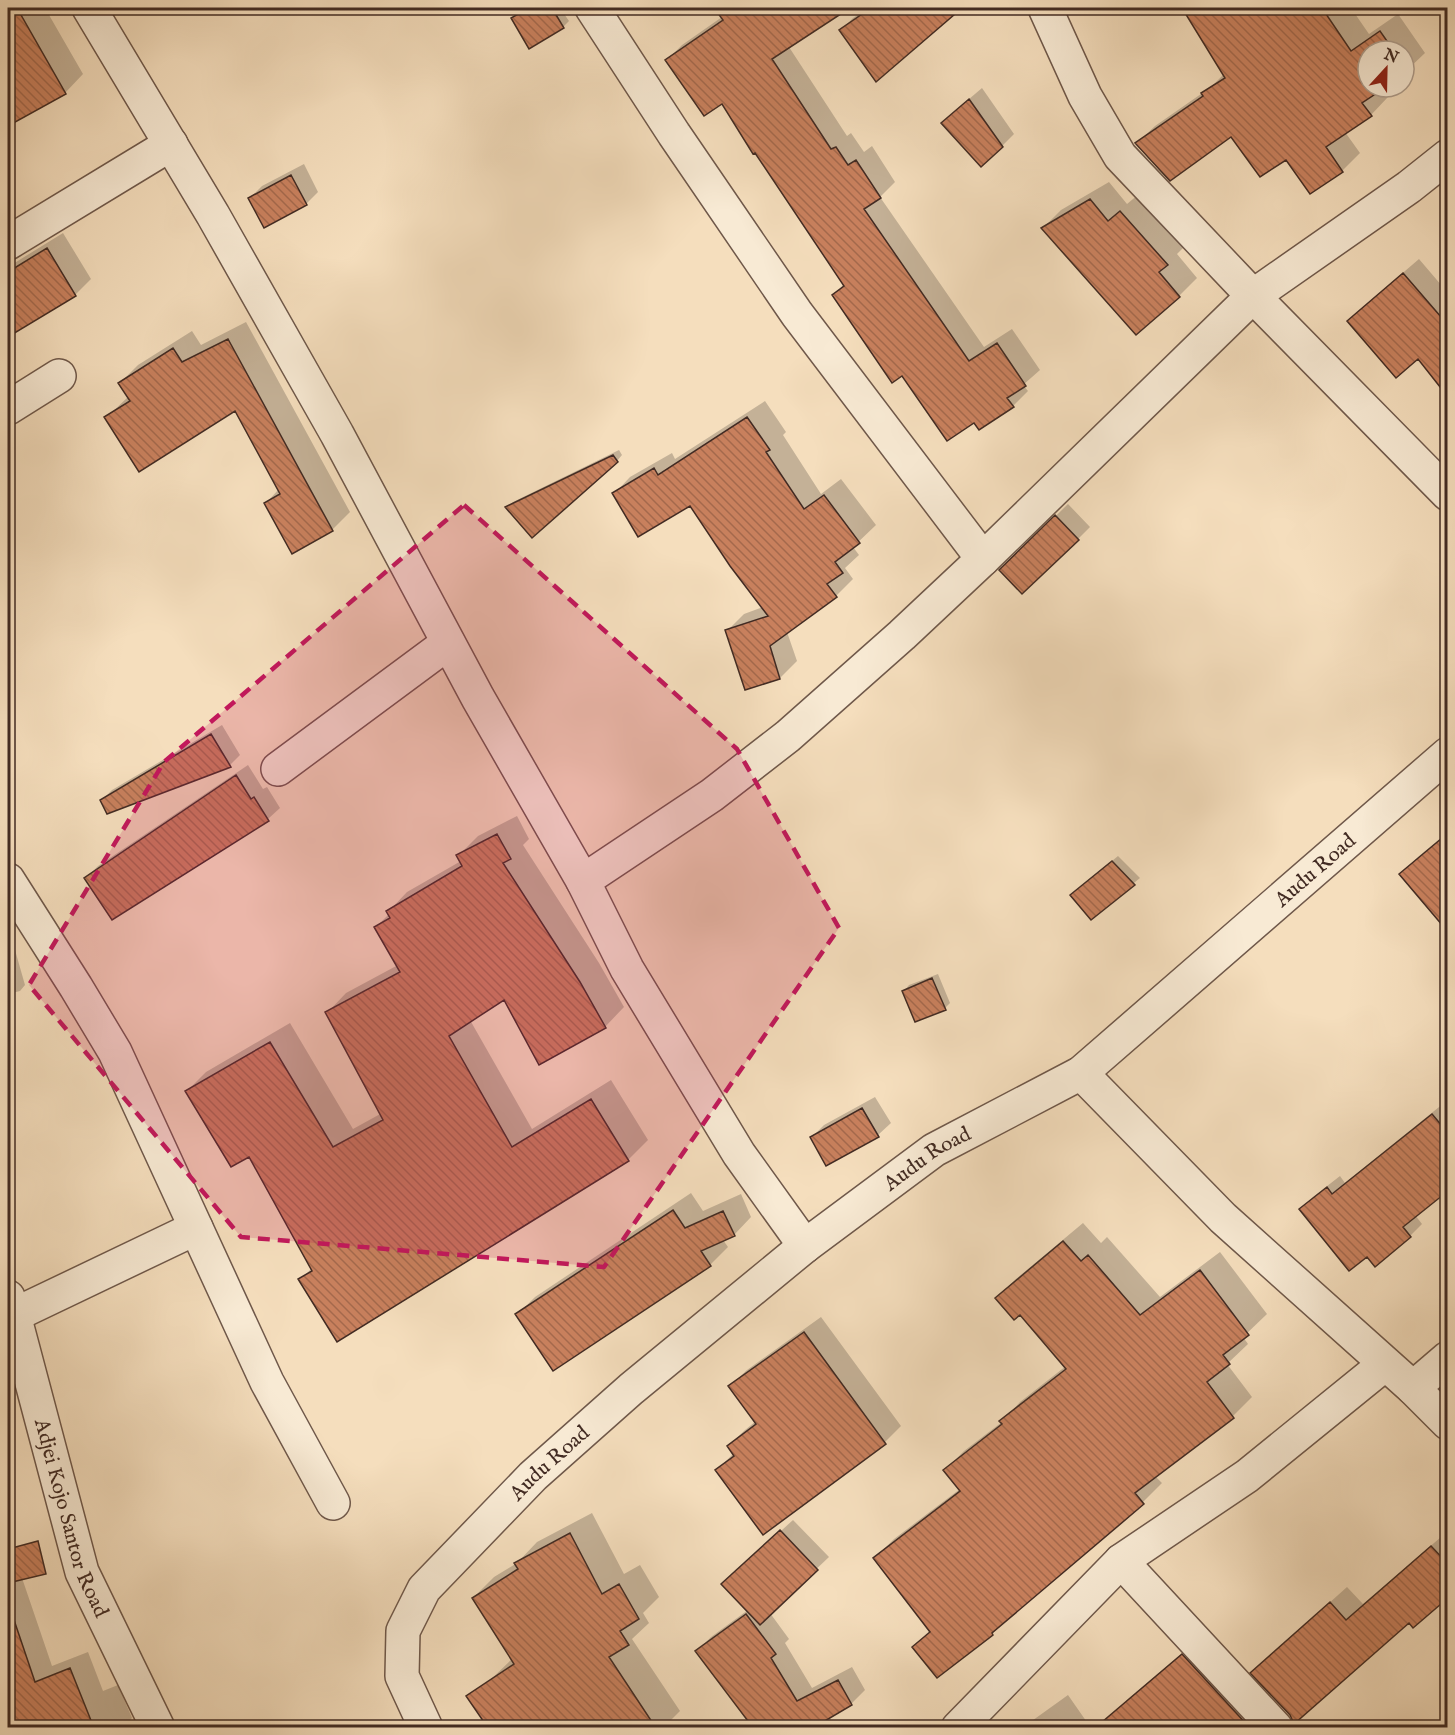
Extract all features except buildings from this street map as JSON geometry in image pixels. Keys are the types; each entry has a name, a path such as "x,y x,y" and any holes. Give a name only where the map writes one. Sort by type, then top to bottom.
{"street":[{"path":"88,8 171,144 337,434 448,644 583,881 627,969 739,1154 805,1246"},
{"path":"592,8 674,134 797,314 983,559"},
{"path":"1045,8 1085,96 1120,156 1253,296 1448,494"},
{"path":"8,243 171,144"},
{"path":"583,881 712,795 789,736 983,559 1253,296 1409,187 1448,156"},
{"path":"8,408 59,376"},
{"path":"278,769 448,644"},
{"name":"Audu Road","path":"426,1728 402,1676 404,1631 424,1589 532,1476 631,1389 805,1246 934,1150 1081,1073 1448,753"},
{"path":"8,880 115,1052 267,1382 333,1503"},
{"path":"1081,1073 1223,1218 1413,1388 1448,1423"},
{"path":"11,1306 196,1228"},
{"name":"Adjei Kojo Santor Road","path":"11,1306 82,1572 158,1728"},
{"path":"1413,1388 1448,1358"},
{"path":"958,1728 1121,1561 1247,1476 1385,1364"},
{"path":"1121,1561 1276,1728"}],"highlighted area":[{"path":"464,505 737,749 839,928 604,1267 241,1237 29,985 164,762"}]}
